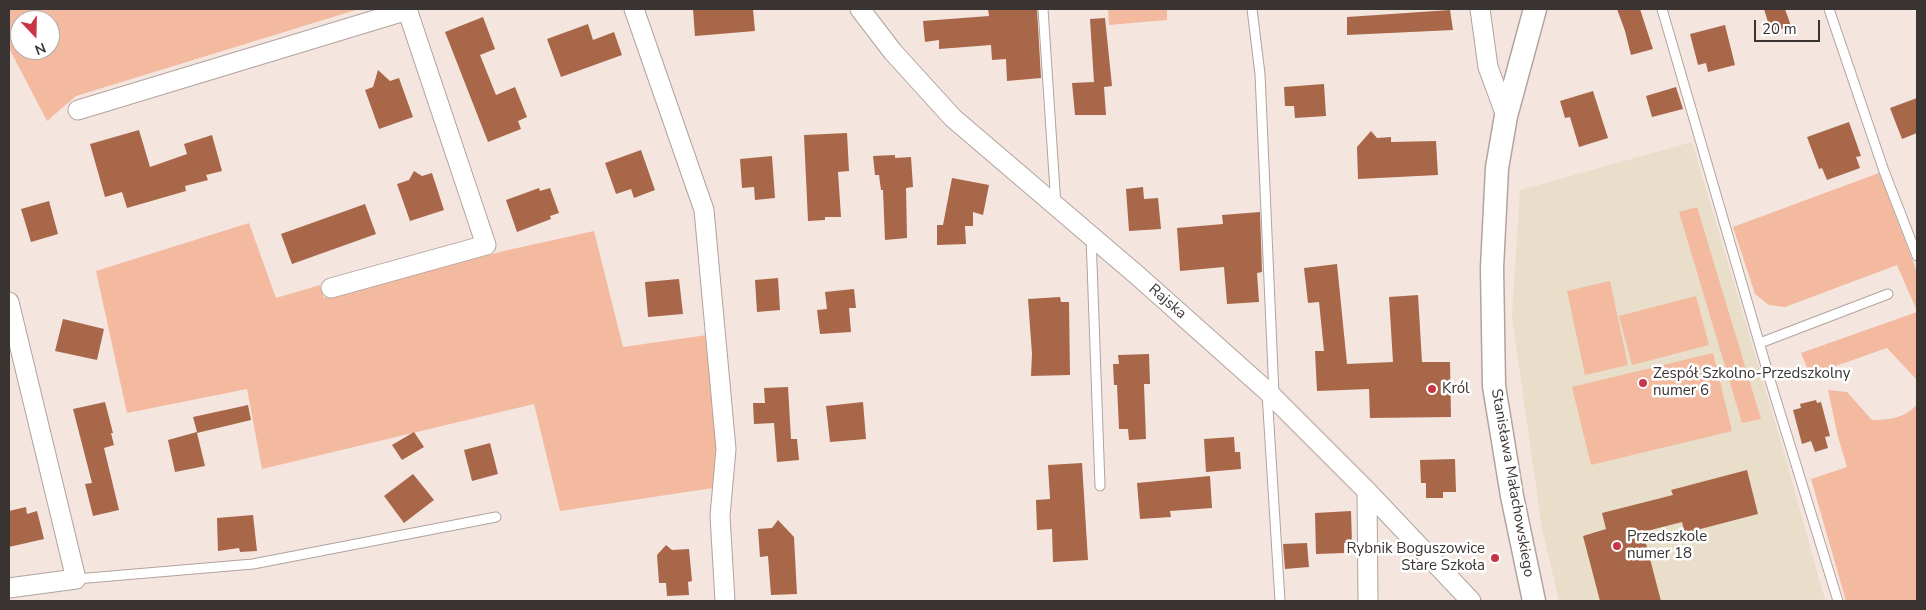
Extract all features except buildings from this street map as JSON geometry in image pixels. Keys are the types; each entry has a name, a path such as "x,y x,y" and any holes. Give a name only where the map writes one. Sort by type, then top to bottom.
{"street":[{"path":"78,110 407,9 486,245 331,288"},
{"path":"634,9 704,210 726,449 720,516 725,601"},
{"name":"Rajska","path":"860,9 893,52 953,118 1271,394 1367,491 1471,601"},
{"path":"1480,9 1488,67 1506,116"},
{"name":"Stanisława Małachowskiego","path":"1534,601 1508,479 1494,386 1492,329 1493,220 1496,168 1506,116 1535,9"},
{"path":"9,302 76,579 9,588"},
{"path":"1367,491 1368,601"}],"lane":[{"path":"1043,9 1057,208"},
{"path":"1252,9 1260,74 1280,601"},
{"path":"1662,9 1838,601"},
{"path":"1829,9 1884,171 1917,256"},
{"path":"1090,236 1100,486"},
{"path":"1760,343 1888,294"},
{"path":"76,579 253,564 496,517"}],"shaded area":[{"path":"9,9 359,9 76,96 47,121 15,60 60,60 60,10 10,10 10,50"},
{"path":"1108,9 1167,9 1167,20 1109,25"},
{"name":"Zespół Szkolno-Przedszkolny numer 6","path":"1692,142 1783,449 1825,600 1559,601 1542,528 1512,317 1520,190"},
{"path":"1879,173 1917,272 1917,311 1897,265 1785,307 1769,305 1755,294 1733,227"},
{"path":"1697,207 1761,419 1742,423 1679,212"},
{"path":"249,223 276,298 320,285 324,298 504,251 594,231 623,347 707,335 718,460 713,488 560,511 534,404 262,469 247,389 127,413 96,271"},
{"path":"1610,281 1628,365 1585,375 1567,291"},
{"path":"1696,296 1709,345 1632,365 1619,316"},
{"path":"1917,312 1917,380 1887,348 1810,375 1801,353"},
{"path":"1713,353 1732,431 1591,465 1572,387"},
{"path":"1828,390 1847,392 1872,420 1897,417 1913,409 1917,404 1917,601 1846,601 1811,479 1847,467 1838,437"}],"place":[{"name":"Zespół Szkolno-Przedszkolny numer 6","path":"1643,383"},
{"name":"Król","path":"1432,389"},
{"name":"Przedszkole numer 18","path":"1617,546"},
{"name":"Rybnik Boguszowice Stare Szkoła","path":"1495,558"}]}
